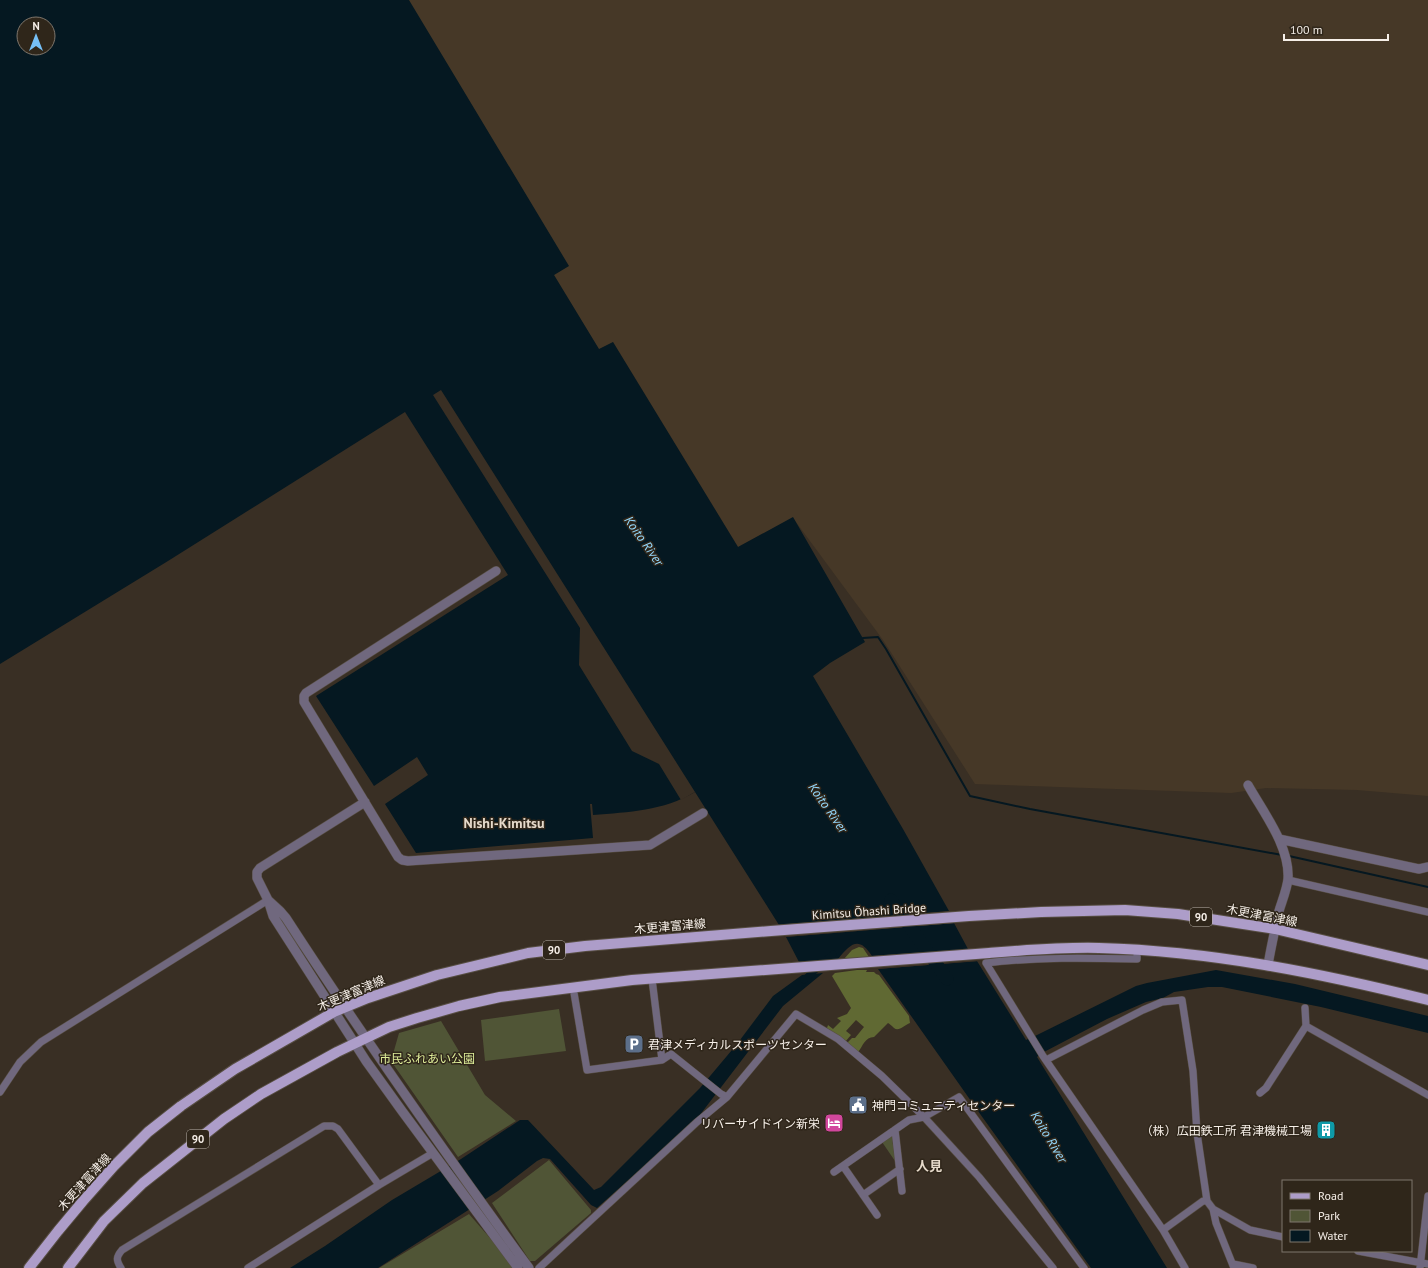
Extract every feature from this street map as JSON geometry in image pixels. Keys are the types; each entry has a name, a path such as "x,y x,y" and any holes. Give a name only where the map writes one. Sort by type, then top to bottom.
{"main road":[{"name":"木更津富津線","path":"969,916 1041,912 1125,910 1178,914 1275,929 1428,965"},
{"name":"Kimitsu Ōhashi Bridge","path":"771,931 969,916"},
{"name":"木更津富津線","path":"29,1268 83,1201 114,1166 148,1132 181,1106 234,1069 334,1012 368,998 437,975 528,953 585,946 771,931"},
{"name":"90","path":"68,1268 104,1221 143,1183 224,1119 261,1094 354,1043 389,1027 459,1006 573,987 652,979 796,967 1071,948 1137,950 1212,956 1335,978 1428,1000"}],"street":[{"path":"496,571 306,693 304,696 304,702 398,857 402,860 408,861 650,845 703,813"},
{"path":"1248,785 1279,839 1286,861 1288,880 1275,929 1268,965"},
{"path":"365,802 260,868 257,872 257,878 268,900 273,916 354,1043 397,1105 518,1268"},
{"path":"1279,839 1419,869 1428,867"},
{"path":"1288,880 1428,912"},
{"path":"268,900 286,918 365,1038 529,1268"},
{"path":"0,1092 20,1062 41,1042 268,900"},
{"path":"1137,950 1137,959 1093,957 1046,958 986,964 1045,1058 1163,1230 1185,1268"},
{"path":"652,979 662,1060"},
{"path":"573,987 588,1070 662,1060 671,1054 724,1096"},
{"path":"1045,1058 1143,1010 1162,1002 1182,1000 1193,1071 1197,1133 1207,1201 1213,1209 1250,1230 1282,1237"},
{"path":"1260,1093 1266,1088 1306,1026 1305,1008"},
{"path":"539,1268 724,1096 796,1014 838,1039 882,1076 924,1117 979,1177 1053,1268"},
{"path":"1306,1026 1428,1095"},
{"path":"834,1172 909,1120 924,1117 959,1097 1084,1268"},
{"path":"121,1268 117,1261 118,1255 122,1250 324,1126 333,1126 338,1129 379,1185"},
{"path":"895,1130 902,1191"},
{"path":"248,1268 379,1185 433,1153"},
{"path":"843,1166 877,1215"},
{"path":"863,1195 900,1169"},
{"path":"1363,1252 1423,1265 1428,1196"},
{"path":"1163,1230 1202,1201 1207,1201"},
{"path":"1213,1209 1216,1223 1234,1266 1253,1268"}],"shaded area":[{"path":"388,0 1428,0 1428,796 1357,790 1266,788 1231,793 975,784 883,640 793,518 738,547 613,342 599,350 554,275 568,266 447,64"}],"green space":[{"path":"859,947 863,948 869,957 844,959 852,950"},
{"path":"867,970 866,972 874,972 879,975 909,1016 910,1023 902,1028 896,1029 888,1023 874,1037 868,1038 858,1052 847,1043 852,1038 855,1038 864,1027 856,1020 846,1031 851,1035 845,1042 827,1028 828,1025 833,1029 841,1021 837,1018 847,1014 851,1008 832,976 835,973"},
{"path":"559,1009 566,1051 485,1061 481,1020"},
{"name":"市民ふれあい公園","path":"441,1021 485,1095 516,1121 458,1157 391,1061 399,1033"},
{"path":"892,1137 895,1161 882,1142"},
{"path":"549,1160 591,1210 591,1213 535,1261 530,1261 492,1203"},
{"path":"469,1214 516,1268 379,1268"}],"water":[{"path":"0,0 409,0 569,266 554,275 599,349 613,342 738,547 793,517 865,642 830,663 813,676 903,829 949,911 779,925 695,792 671,803 646,810 593,815 592,804 590,804 593,838 416,853 385,804 428,775 417,757 374,786 316,696 508,575 405,412 168,561 0,664"},
{"path":"954,923 968,949 872,956 863,946 855,944 847,949 838,959 799,962 786,937"},
{"path":"977,961 1026,1040 1030,1038 1040,1054 1037,1057 1167,1268 1091,1268 878,969"},
{"path":"1216,970 1295,984 1428,1016 1428,1033 1321,1007 1222,987 1208,987 1174,992 1163,998 1146,1002 1107,1019 1044,1052 1035,1036 1136,986"},
{"path":"823,973 783,1006 696,1120 597,1208 591,1205 550,1159 543,1158 498,1191 378,1268 290,1268 392,1200 461,1159 520,1120 528,1120 594,1190 601,1187 700,1088 737,1044 773,996 802,975"}],"pier":[{"path":"441,390 695,792 681,800 659,764 632,751 579,665 580,628 433,395"},
{"path":"951,911 949,913 776,925"},
{"path":"956,923 784,937 785,935"},
{"path":"977,959 980,961 876,969 878,967"}],"waterway":[{"path":"863,638 878,637 970,796 1030,809 1282,855"},
{"path":"1289,856 1428,887"},
{"name":"Koito River","path":"891,900 947,979"},
{"path":"804,980 833,954"}],"place":[{"name":"君津メディカルスポーツセンター","path":"634,1044"},
{"name":"神門コミュニティセンター","path":"858,1105"},
{"name":"リバーサイドイン新栄","path":"834,1123"},
{"name":"（株）広田鉄工所 君津機械工場","path":"1326,1130"}],"district":[{"name":"Nishi-Kimitsu","path":"504,823"},
{"name":"人見","path":"929,1166"}]}
